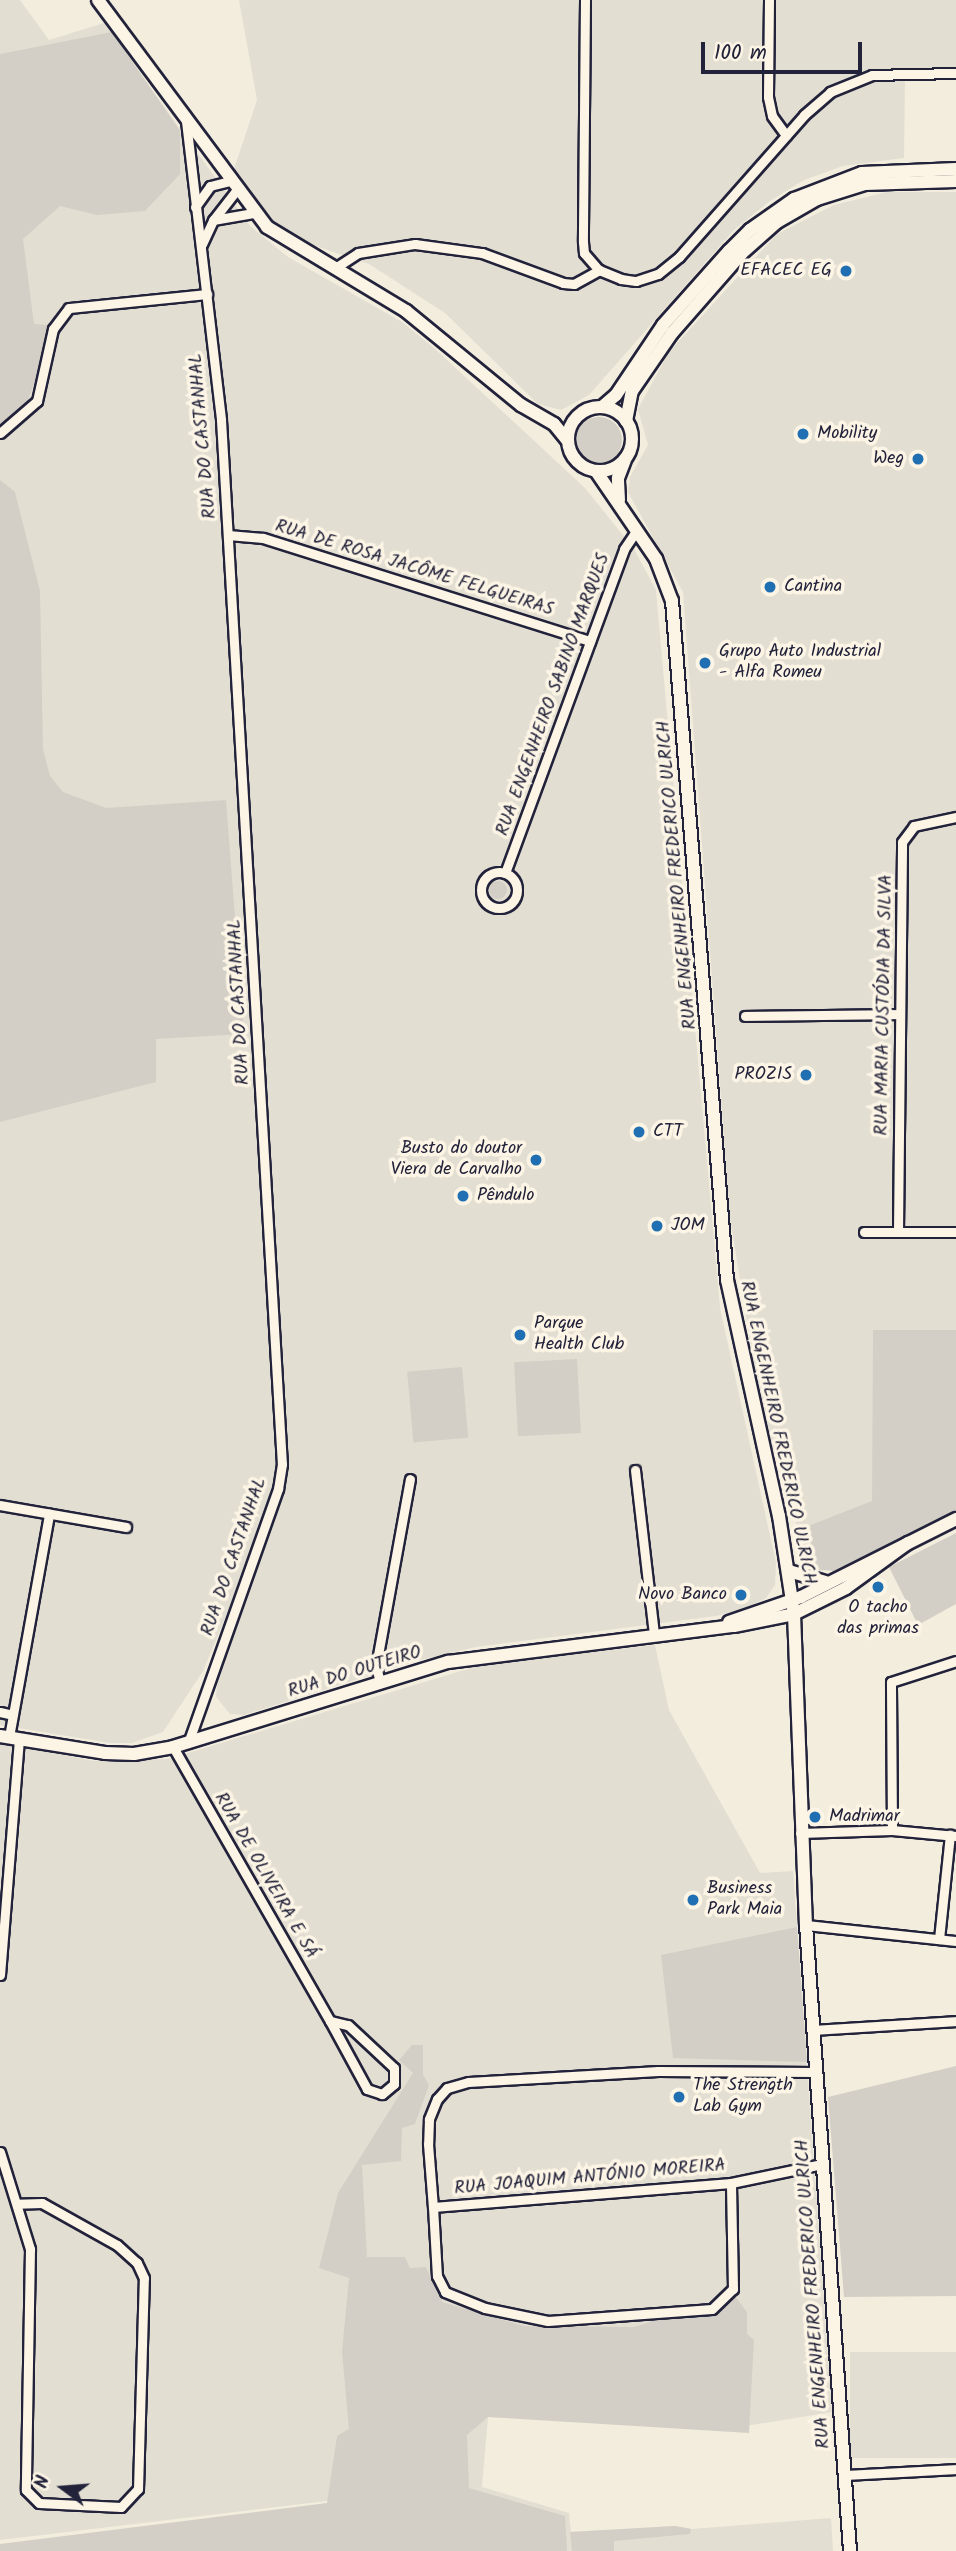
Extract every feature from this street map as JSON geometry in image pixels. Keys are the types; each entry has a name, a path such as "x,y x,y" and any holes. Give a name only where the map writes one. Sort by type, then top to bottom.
{"main road":[{"path":"98,0 253,213 277,234 423,323 511,397 544,418 567,440 574,459 596,471 612,469 626,457"},
{"path":"544,418 575,419 602,407 616,395 663,325 729,251 750,230 794,199 862,173 956,169"},
{"path":"619,504 618,478 632,439 626,421 632,391 672,333 742,253 777,222 817,199 865,184 956,181"},
{"path":"602,407 626,421"},
{"path":"567,440 575,419"},
{"name":"RUA ENGENHEIRO FREDERICO ULRICH","path":"596,471 656,559 672,601 729,1299 789,1571 793,1600 800,1833 850,2551"},
{"path":"908,1543 956,1518"},
{"name":"RUA DO OUTEIRO","path":"716,1627 793,1600 908,1543"},
{"name":"RUA DO OUTEIRO","path":"9,1737 105,1753 134,1754 188,1743 380,1683 485,1655 716,1627 794,1614 846,1588 908,1543"},
{"path":"789,1571 825,1582"}],"street":[{"path":"585,0 584,253 599,271 636,281 658,274 679,257 816,103 857,78 886,73 956,73"},
{"path":"769,0 768,97 772,116 786,135"},
{"name":"RUA DO CASTANHAL","path":"186,121 195,208 202,244 228,535 282,1464 278,1489 188,1743"},
{"path":"195,208 211,186 234,185"},
{"path":"202,244 234,185"},
{"path":"213,220 253,213"},
{"path":"335,268 358,253 415,244 482,253 563,283 574,284 599,271"},
{"path":"0,433 37,401 53,329 69,308 207,294"},
{"name":"RUA ENGENHEIRO SABINO MARQUES","path":"505,873 624,549 637,530"},
{"name":"RUA DE ROSA JACÔME FELGUEIRAS","path":"228,535 263,538 590,641"},
{"name":"RUA MARIA CUSTÓDIA DA SILVA","path":"898,1231 902,842 914,826 956,817"},
{"path":"493,873 505,873 514,880 515,897 502,908 490,906 481,892 484,880 493,873"},
{"path":"746,1016 900,1014"},
{"path":"864,1232 956,1232"},
{"path":"635,1470 654,1634"},
{"path":"380,1683 376,1666 410,1479"},
{"path":"0,1505 126,1527"},
{"path":"0,1975 9,1737 49,1514"},
{"path":"892,1829 891,1682 956,1661"},
{"path":"0,1713 13,1715"},
{"name":"RUA DE OLIVEIRA E SÁ","path":"173,1747 367,2089 382,2094 394,2084 394,2068 348,2025 330,2021"},
{"path":"800,1833 892,1829 953,1835 939,1939"},
{"path":"806,1925 956,1941"},
{"path":"813,2030 956,2021"},
{"name":"RUA JOAQUIM ANTÓNIO MOREIRA","path":"815,2072 658,2071 468,2082 447,2088 429,2119 433,2207 732,2183 822,2164"},
{"path":"0,2152 28,2236 32,2277 26,2490 39,2503 121,2507 138,2489 144,2278 137,2263 117,2245 42,2203 18,2204"},
{"path":"433,2207 437,2276 444,2292 485,2308 548,2321 712,2309 733,2289 732,2183"},
{"path":"845,2475 956,2469"}],"shaded area":[{"path":"0,0 20,0 49,40 104,23 250,226 288,257 402,322 434,348 585,488 634,549 656,590 720,1308 776,1563 775,1585 766,1598 746,1608 716,1616 476,1647 416,1661 244,1715 230,1714 216,1697 217,1685 275,1499 203,1671 163,1732 132,1743 110,1743 0,1725"},
{"path":"239,0 956,0 956,80 905,79 904,158 843,166 804,180 770,201 734,230 589,395 561,410 538,404 445,313 369,264 304,242 276,225 234,169 257,100"},
{"path":"112,32 180,131 180,174 145,211 97,215 60,206 23,239 34,324 48,325 43,358 26,406 0,426 0,54"},
{"path":"887,192 956,192 956,1524 812,1574 762,1414 730,1218 683,592 628,492 630,477 648,445 638,409 669,352 777,234 834,205"},
{"path":"599,417 615,424 622,440 615,456 599,463 583,456 576,440 583,424"},
{"path":"0,480 15,492 40,591 43,749 50,776 63,792 106,808 226,800 244,1034 156,1039 156,1082 0,1122"},
{"path":"498,881 504,884 507,890 504,896 498,899 492,896 489,890 492,884"},
{"path":"873,1330 956,1330 956,1511 833,1571 814,1569 801,1553 798,1530 872,1501"},
{"path":"577,1359 581,1433 518,1436 514,1362"},
{"path":"462,1367 468,1438 413,1443 407,1372"},
{"path":"956,1533 956,1604 918,1625 889,1567"},
{"path":"655,1645 669,1710 760,1873 793,1871 832,2412 746,2426 488,2417 482,2487 569,2513 571,2532 675,2526 692,2529 831,2518 833,2551 339,2551 335,2500 0,2540 0,1743 94,1761 168,1759 481,1665"},
{"path":"797,1927 807,2062 673,2058 661,1955"},
{"path":"412,2045 423,2045 423,2075 429,2085 415,2124 402,2128 401,2161 362,2165 367,2257 405,2257 410,2268 426,2267 442,2302 524,2326 634,2327 666,2317 718,2315 734,2295 747,2312 747,2334 754,2340 749,2433 488,2417 467,2435 469,2488 565,2516 567,2551 0,2551 0,2544 327,2503 337,2436 349,2429 342,2352 349,2278 319,2268 338,2193 413,2073 399,2060"},
{"path":"956,2066 956,2296 844,2297 828,2097"},
{"path":"850,2352 956,2352 956,2458 850,2458"},
{"path":"675,2526 691,2529 690,2534 614,2541 614,2551 572,2551 570,2532"}],"place":[{"name":"EFACEC EG","path":"846,271"},
{"name":"Mobility","path":"803,434"},
{"name":"Weg","path":"918,459"},
{"name":"Cantina","path":"770,587"},
{"name":"Grupo Auto Industrial - Alfa Romeu","path":"705,663"},
{"name":"PROZIS","path":"806,1075"},
{"name":"CTT","path":"639,1132"},
{"name":"Busto do doutor Viera de Carvalho","path":"536,1160"},
{"name":"Pêndulo","path":"463,1196"},
{"name":"JOM","path":"657,1226"},
{"name":"Parque Health Club","path":"520,1335"},
{"name":"O tacho das primas","path":"878,1587"},
{"name":"Novo Banco","path":"741,1595"},
{"name":"Madrimar","path":"815,1817"},
{"name":"Business Park Maia","path":"693,1900"},
{"name":"The Strength Lab Gym","path":"679,2097"}]}
